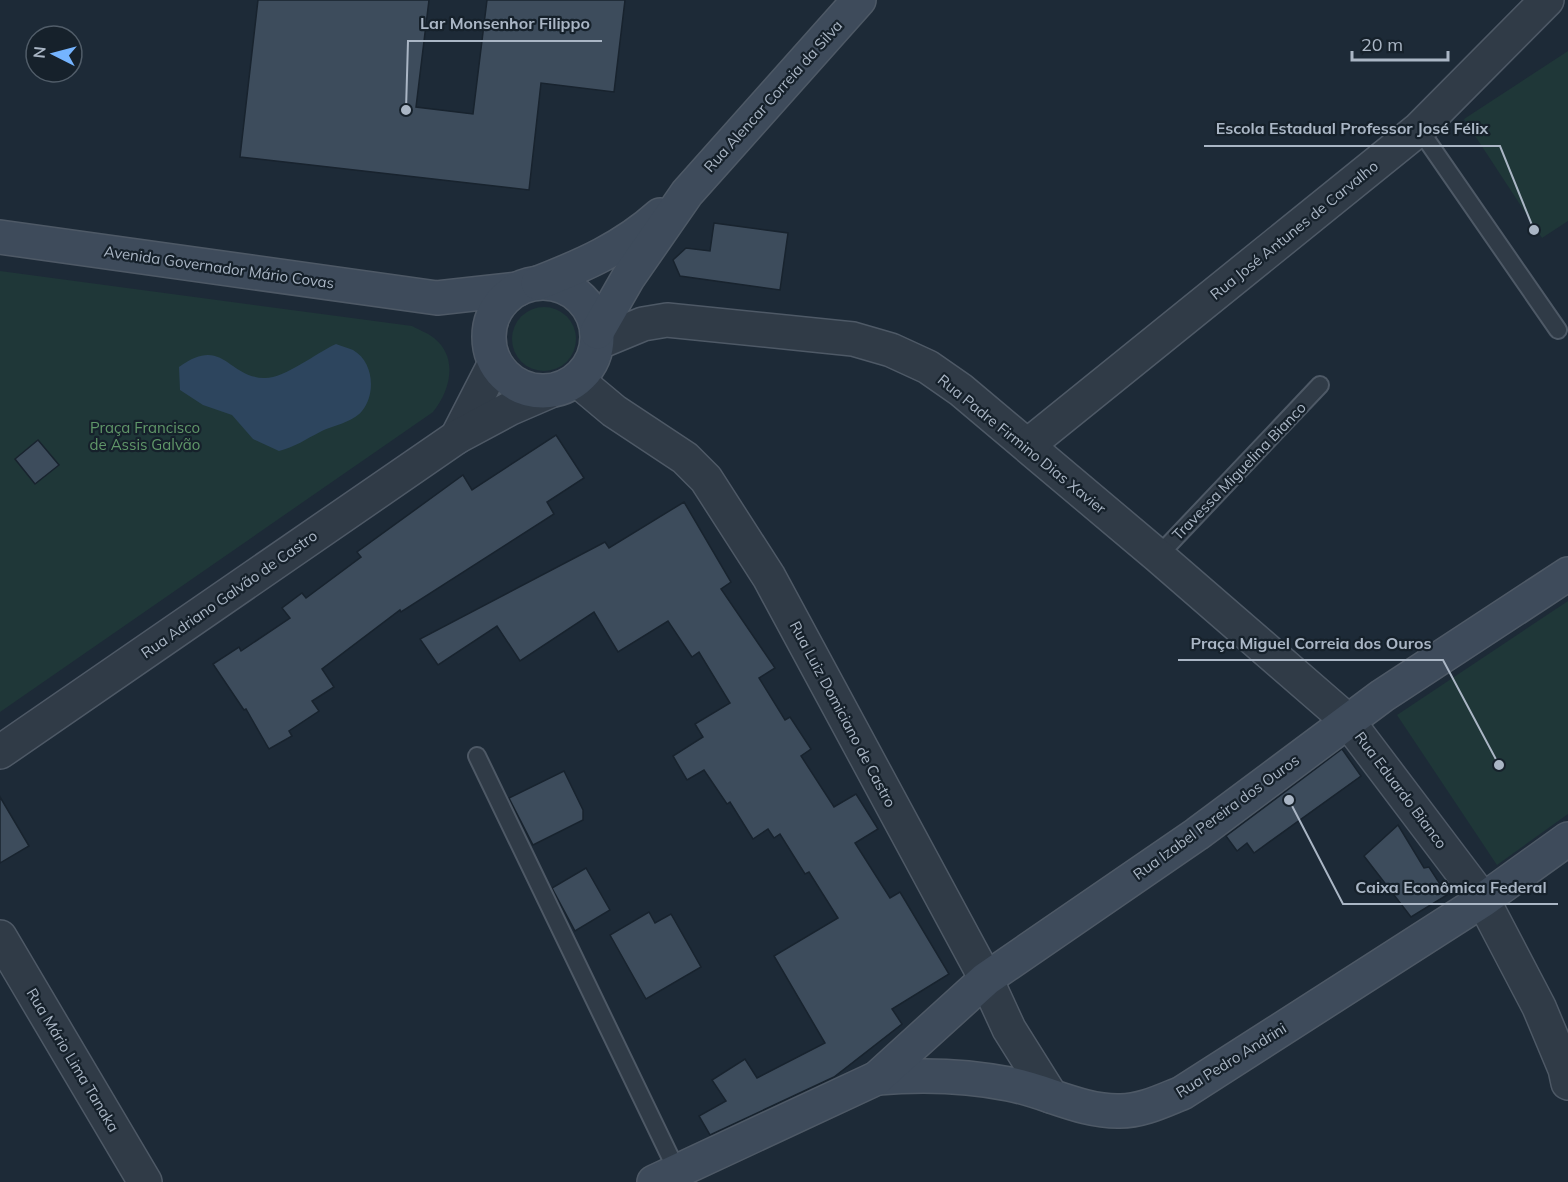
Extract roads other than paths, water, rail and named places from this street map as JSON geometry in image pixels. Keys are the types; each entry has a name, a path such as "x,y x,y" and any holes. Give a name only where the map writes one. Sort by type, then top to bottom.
{"street":[{"name":"Rua Alencar Correia da Silva","path":"597,338 628,278 687,193 859,0"},
{"name":"Rua José Antunes de Carvalho","path":"1028,445 1419,129 1547,0"},
{"name":"Rua Alencar Correia da Silva","path":"528,286 594,261 642,231 687,193"},
{"name":"Avenida Governador Mário Covas","path":"0,237 437,298 528,286"},
{"path":"437,298 492,353 504,376 517,386 532,391 563,386 588,368 597,338 593,316 584,301 571,290 555,284 528,286 505,299 495,312 489,327 492,353"},
{"name":"Rua Padre Firmino Dias Xavier","path":"597,338 643,324 667,320 852,339 891,350 928,367 1028,445 1347,720"},
{"name":"Rua Adriano Galvão de Castro","path":"457,437 492,353"},
{"name":"Rua Adriano Galvão de Castro","path":"0,752 457,437 511,408 563,386"},
{"name":"Rua Luiz Domiciano de Castro","path":"563,386 601,401 685,458 706,479 769,578 986,979 1010,1029 1051,1096"},
{"name":"Rua Izabel Pereira dos Ouros","path":"877,1078 986,979 1197,834 1347,720 1568,574"},
{"name":"Rua Eduardo Bianco","path":"1347,720 1483,900 1539,1007 1565,1069 1568,1083"},
{"name":"Rua Pedro Andrini","path":"877,1078 928,1074 966,1076 1012,1084 1088,1107 1121,1111 1152,1106 1182,1093 1483,900 1568,838"},
{"name":"Rua Mário Lima Tanaka","path":"0,937 146,1182"},
{"path":"666,1177 877,1078"}],"lane":[{"path":"1419,129 1558,330"},
{"name":"Travessa Miguelina Bianco","path":"1158,556 1320,385"},
{"path":"477,756 666,1177"}],"water":[{"path":"336,344 360,355 369,370 371,387 366,404 362,411 353,418 279,451 253,439 232,415 203,405 180,390 179,367 194,358 206,355 215,356 252,376 264,378 290,370"}],"place":[{"name":"Lar Monsenhor Filippo","path":"406,110"},
{"name":"Escola Estadual Professor José Félix","path":"1534,230"},
{"name":"Praça Miguel Correia dos Ouros","path":"1499,765"},
{"name":"Caixa Econômica Federal","path":"1289,800"}],"park label":[{"name":"Praça Francisco de Assis Galvão","path":"145,436"}]}
